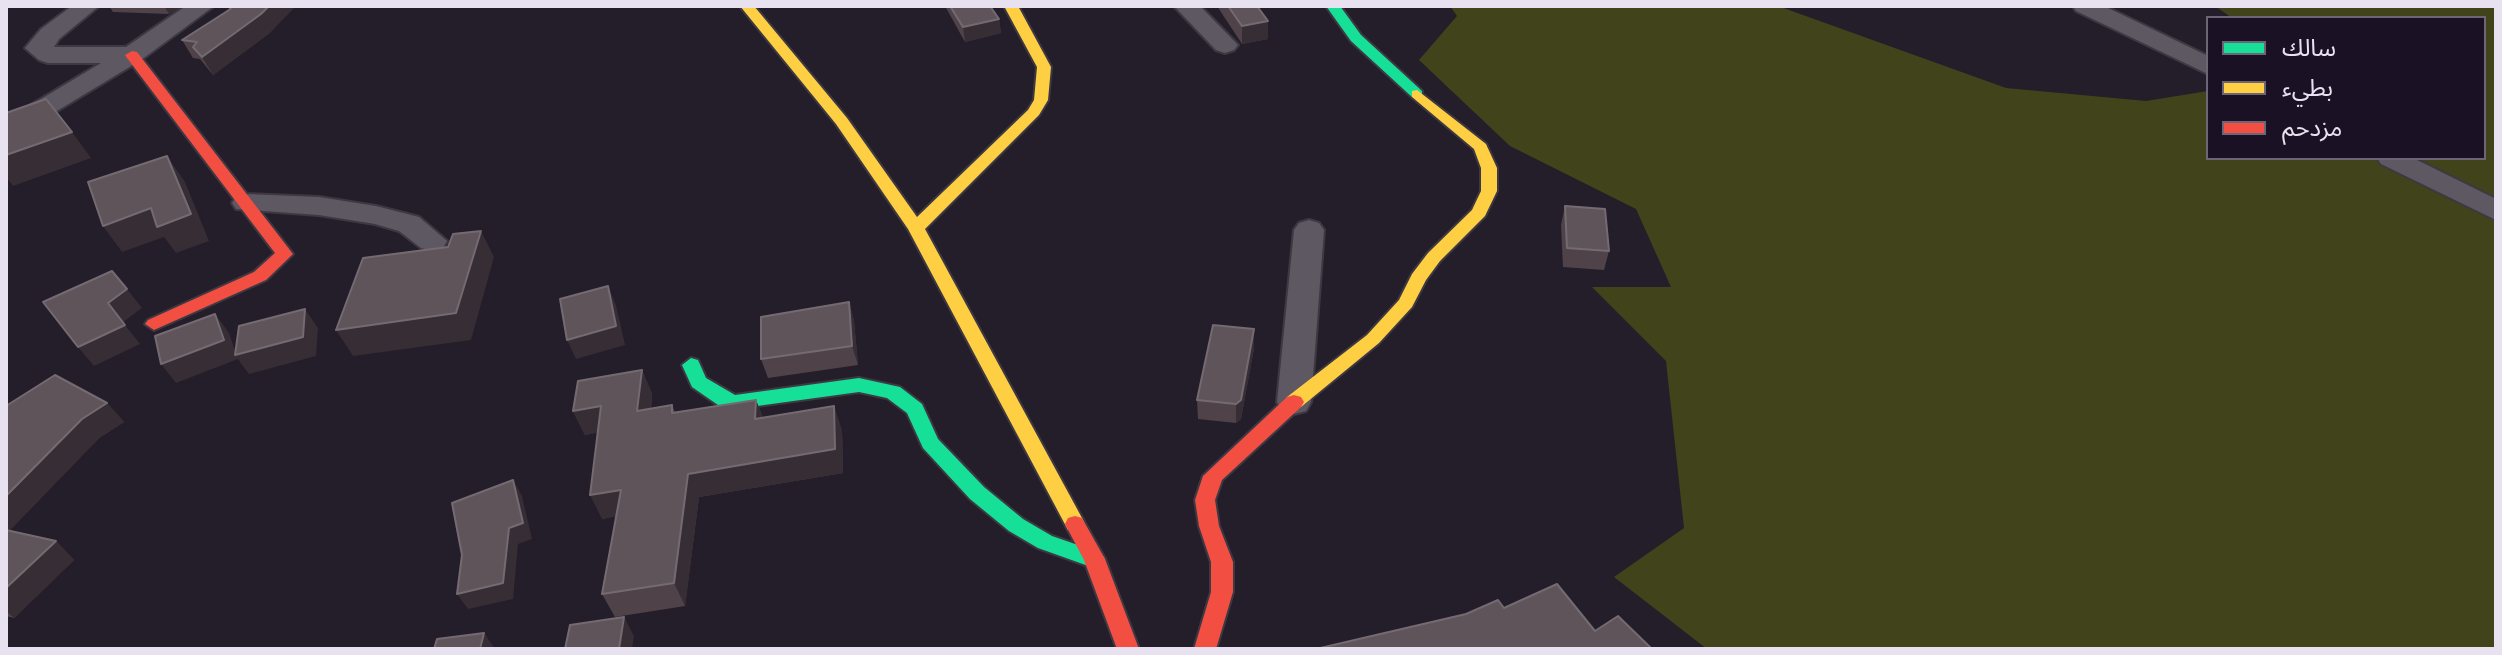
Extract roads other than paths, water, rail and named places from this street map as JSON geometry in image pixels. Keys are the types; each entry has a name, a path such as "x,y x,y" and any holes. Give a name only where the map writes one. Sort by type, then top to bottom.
{"street":[{"path":"87,6 50,34 38,48 48,55 132,55"},
{"path":"6,134 27,117 132,55 202,6"},
{"path":"747,6 842,121 916,228 1094,559 1128,649"},
{"path":"1186,6 1225,45"},
{"path":"1205,649 1222,592 1222,562 1209,526 1206,490 1213,476 1294,402 1373,339 1406,303 1418,278 1434,257 1479,212 1489,191 1489,168 1481,147 1386,68 1356,38 1333,6"},
{"path":"2085,6 2206,65"},
{"path":"916,228 1034,112 1041,100 1044,67 1016,7"},
{"path":"132,55 283,250 282,259 260,276 154,324"},
{"path":"2395,160 2496,211"},
{"path":"246,203 319,206 376,215 409,224 432,241"},
{"path":"1294,402 1309,230"},
{"path":"691,365 699,382 725,400 735,402 859,385 893,392 915,409 930,443 977,493 1016,525 1045,542 1094,559"}]}
